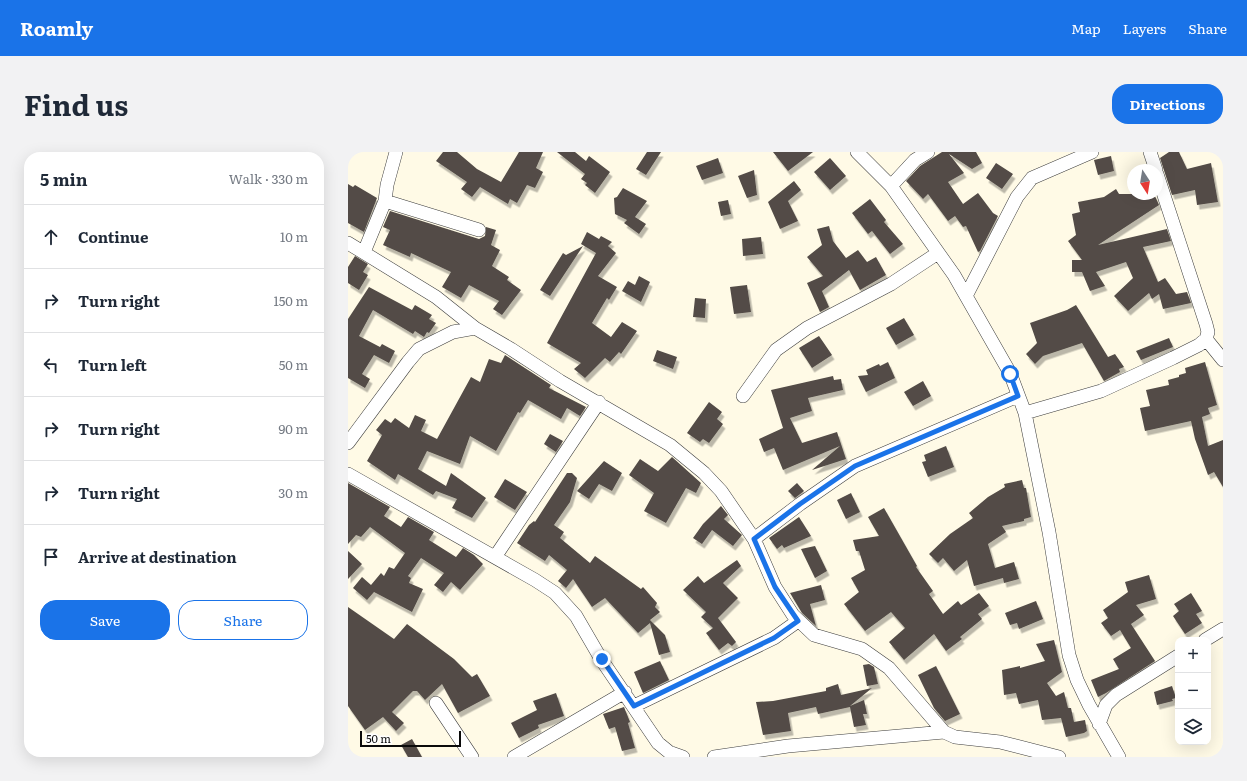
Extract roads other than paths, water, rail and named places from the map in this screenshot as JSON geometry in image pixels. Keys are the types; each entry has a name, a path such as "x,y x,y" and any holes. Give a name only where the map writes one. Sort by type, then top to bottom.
{"street":[{"path":"364,252 386,201 388,185 396,152"},
{"path":"857,152 891,186 938,253 966,296 1010,374 1025,413 1049,532 1069,654 1077,680 1099,724 1119,757"},
{"path":"891,186 915,160 928,152"},
{"path":"966,296 1017,197 1026,184 1039,174 1092,152"},
{"path":"1150,152 1154,164"},
{"path":"1025,413 1101,391 1173,358 1199,345 1206,339 1208,332 1206,324 1163,192"},
{"path":"386,201 479,230"},
{"path":"348,243 436,297 475,328 511,349 560,381 599,402 670,445 704,473 721,491 754,539 775,587 798,621 814,635 862,650 889,668 944,732 955,737 1000,742 1059,757"},
{"path":"743,396 776,350 807,328 891,284 938,253"},
{"path":"348,443 419,349 453,332 475,328"},
{"path":"1206,339 1223,360"},
{"path":"754,539 800,504 855,466 1018,396"},
{"path":"495,557 599,402"},
{"path":"348,474 556,593 567,604 658,743 669,752 683,757"},
{"path":"634,706 774,638 798,621"},
{"path":"1210,637 1223,629"},
{"path":"1099,724 1106,705 1116,695 1175,658"},
{"path":"514,757 625,692"},
{"path":"436,703 472,757"},
{"path":"714,757 788,752 944,732"}]}
